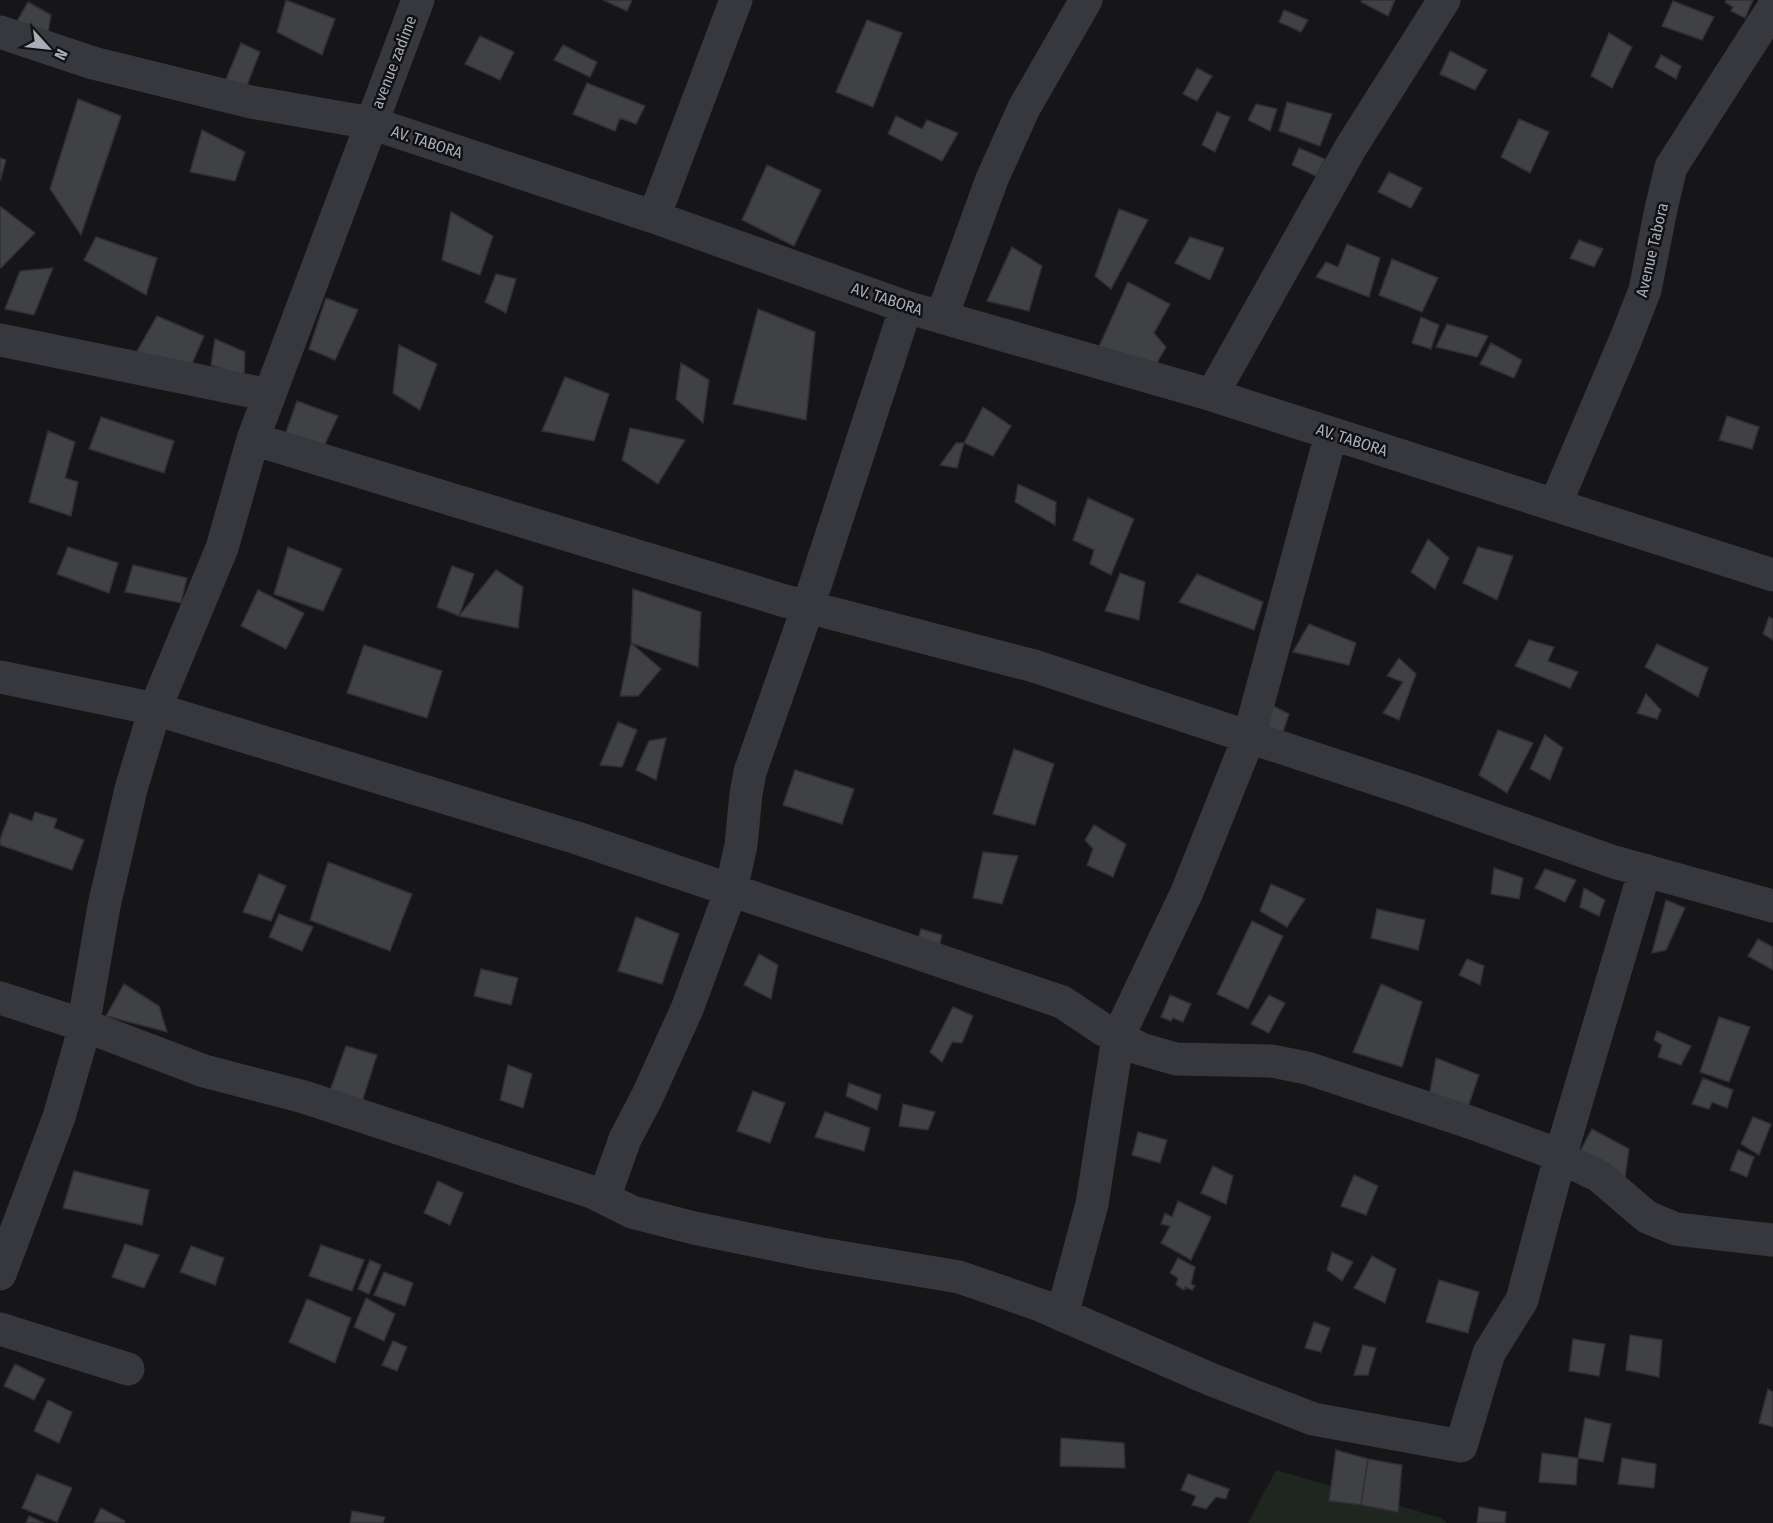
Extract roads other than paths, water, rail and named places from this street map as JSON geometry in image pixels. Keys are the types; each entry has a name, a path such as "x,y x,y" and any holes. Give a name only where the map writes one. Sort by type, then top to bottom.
{"street":[{"name":"avenue zadime","path":"0,1274 59,1118 84,1025 106,896 131,789 155,709 222,549 253,439 418,0"},
{"path":"654,217 736,0"},
{"path":"942,316 992,179 1024,108 1086,0"},
{"path":"1212,395 1351,147 1444,0"},
{"name":"Avenue Tabora","path":"1555,505 1645,290 1671,166 1773,8"},
{"name":"AV. TABORA","path":"0,32 93,63 251,102 371,123 654,217 906,307 1212,395 1773,575"},
{"path":"604,1198 626,1139 687,1009 731,890 741,845 750,772 808,607 906,307"},
{"path":"0,340 269,395"},
{"path":"1062,1315 1092,1204 1118,1037 1186,892 1250,737 1331,434"},
{"path":"253,439 808,607 1034,666 1416,792 1614,862 1773,906"},
{"path":"0,677 155,709 566,834 1062,1002 1141,1049 1176,1059 1271,1060 1307,1068 1472,1123 1560,1157 1599,1176 1647,1217 1676,1229 1773,1240"},
{"path":"0,998 84,1025 204,1071 304,1097 592,1192 632,1212 694,1228 816,1253 959,1277 1040,1305 1210,1379 1313,1419 1461,1446 1489,1353 1522,1299 1560,1157 1645,870"},
{"path":"0,1329 128,1369"}]}
